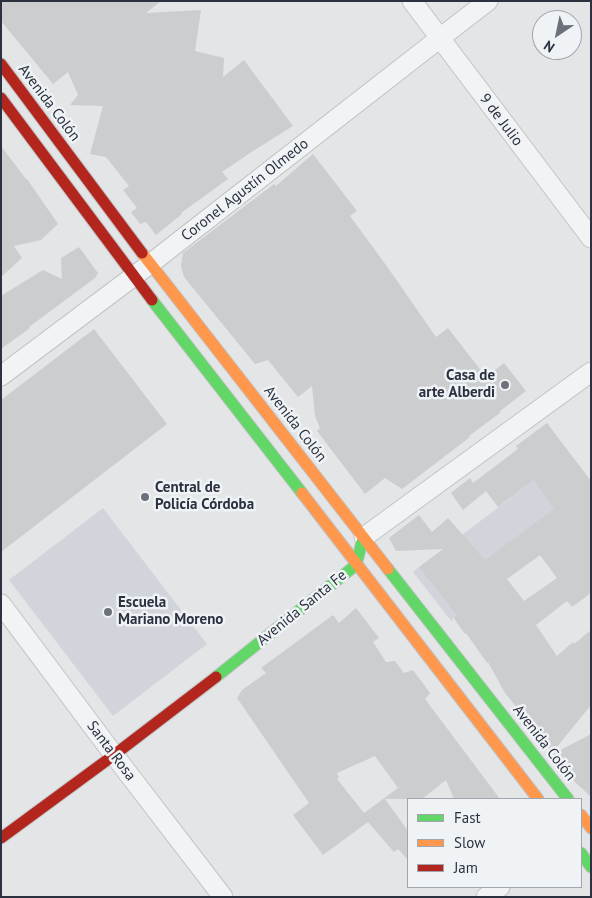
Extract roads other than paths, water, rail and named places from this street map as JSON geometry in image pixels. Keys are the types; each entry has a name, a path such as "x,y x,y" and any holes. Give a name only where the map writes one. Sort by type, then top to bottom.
{"main road":[{"name":"Avenida Colón","path":"1,64 150,264 567,798"},
{"path":"1,98 134,276 537,798"},
{"name":"Avenida Santa Fe","path":"1,838 114,755 356,565 364,537"},
{"path":"582,854 591,866"}],"street":[{"name":"9 de Julio","path":"412,1 591,238"},
{"name":"Coronel Agustín Olmedo","path":"1,376 150,264 488,1"},
{"path":"364,537 591,372"},
{"name":"Santa Rosa","path":"1,604 223,897"},
{"path":"486,897 499,888"}],"place":[{"name":"Casa de arte Alberdi","path":"505,385"},
{"name":"Central de Policía Córdoba","path":"145,497"},
{"name":"Escuela Mariano Moreno","path":"108,612"}]}
